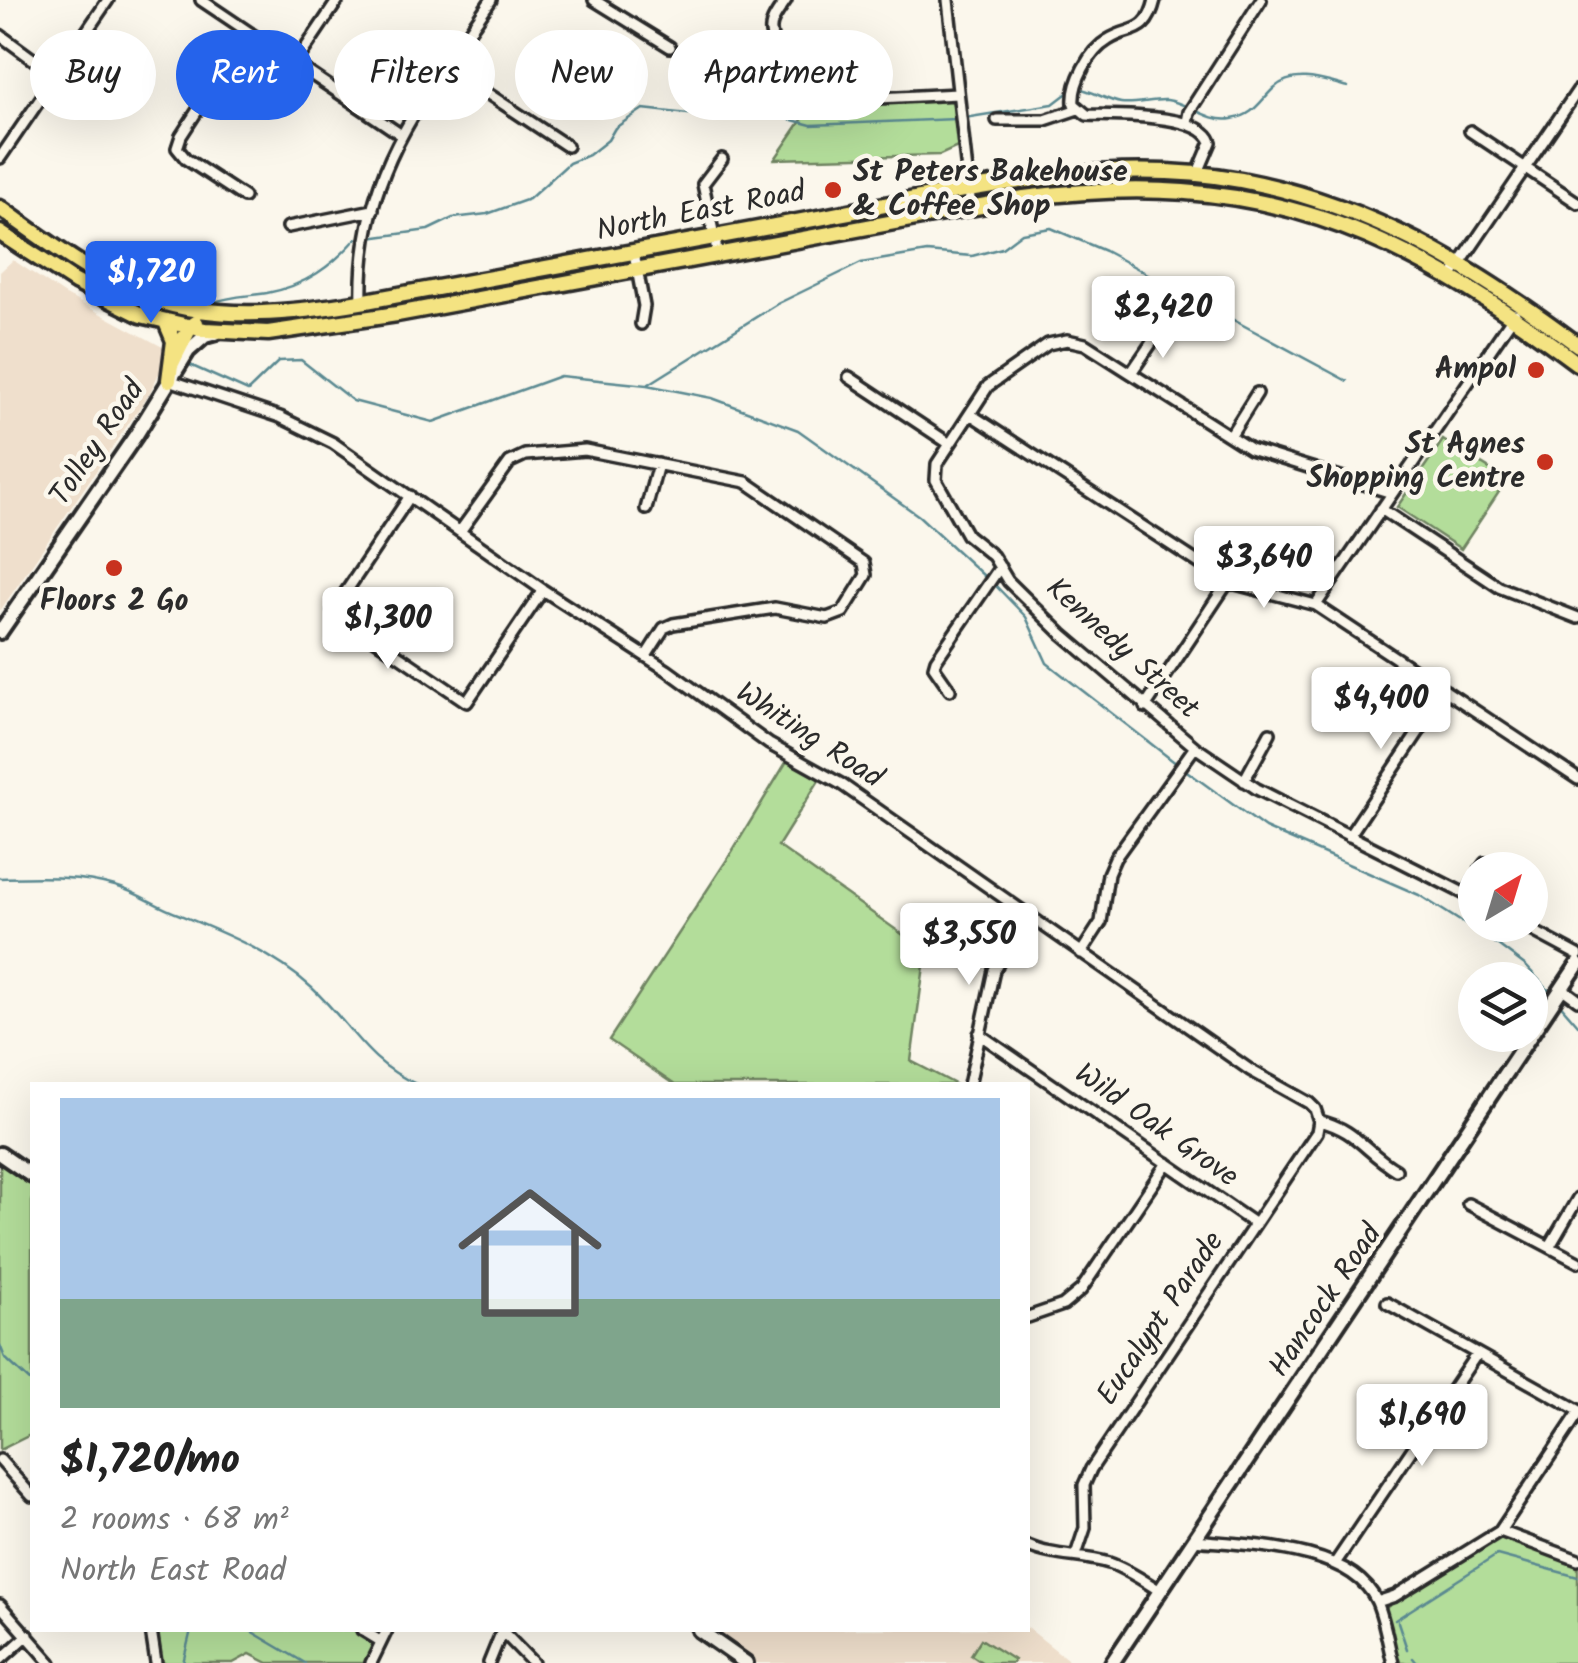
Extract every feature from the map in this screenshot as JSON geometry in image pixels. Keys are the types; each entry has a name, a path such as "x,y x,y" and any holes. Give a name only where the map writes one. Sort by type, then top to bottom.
{"main road":[{"name":"North East Road","path":"0,208 99,275 140,294 175,305 221,312 282,313 362,302 969,190 1093,174 1197,175 1240,180 1296,194 1404,232 1460,262 1578,345"},
{"name":"North East Road","path":"0,233 90,291 166,322 225,333 268,333 397,314 1024,198 1116,188 1210,192 1277,205 1348,226 1410,254 1512,317 1578,364"},
{"path":"140,294 179,314 193,336 188,351"},
{"path":"345,323 362,302 371,309 397,314"},
{"path":"171,364 190,328 221,312"},
{"path":"166,322 174,341 169,380"},
{"path":"188,351 205,336 225,333"},
{"name":"Tolley Road","path":"0,632 136,436 188,351"},
{"name":"Hancock Road","path":"1112,1663 1578,964"},
{"path":"0,1154 30,1175"},
{"path":"701,1632 746,1663"}],"street":[{"path":"87,30 108,0"},
{"path":"201,0 245,30"},
{"path":"314,36 338,0"},
{"path":"471,30 491,0"},
{"path":"594,0 668,47"},
{"path":"786,0 771,22 774,42 859,100 958,94"},
{"path":"948,0 971,208"},
{"path":"1078,109 1074,89 1102,44 1142,25 1155,0"},
{"path":"1190,113 1261,0"},
{"path":"0,35 30,57"},
{"path":"314,77 400,134"},
{"path":"1450,277 1578,90"},
{"path":"495,98 568,146"},
{"path":"997,120 1045,120 1078,109 1090,115 1190,113"},
{"path":"1190,113 1210,136 1197,175"},
{"path":"0,158 30,114"},
{"path":"191,120 177,148 186,159 244,198"},
{"path":"362,302 366,244 378,185 409,120"},
{"path":"1470,131 1578,203"},
{"path":"718,255 703,184 722,159"},
{"path":"288,227 373,210"},
{"path":"634,253 644,306 641,324"},
{"path":"1316,605 1522,303"},
{"path":"1163,326 1131,373 1250,449 1392,494"},
{"name":"Kennedy Street","path":"1131,373 1085,344 1068,340 1048,344 988,386 937,464 936,480 967,536 993,556 1008,580 1062,634 1195,747 1244,780 1458,890"},
{"path":"849,377 950,444"},
{"name":"Whiting Road","path":"169,380 280,416 332,444 769,744 841,784 1080,954 1157,1002 1250,1070 1308,1103 1315,1108 1319,1121 1346,1129 1396,1170"},
{"path":"1230,436 1258,393"},
{"path":"970,414 1228,582 1316,605 1578,779"},
{"path":"461,530 510,462 525,455 585,450 746,482 860,559 866,575 843,612 827,618 775,608 673,624 664,628 646,656"},
{"path":"646,509 658,464"},
{"path":"410,496 334,611 466,702 543,590"},
{"path":"1382,509 1498,587 1578,618"},
{"path":"950,690 934,668 936,660 1000,567"},
{"path":"1144,706 1228,582"},
{"path":"1349,836 1446,690"},
{"path":"1244,780 1270,733"},
{"path":"1080,954 1101,922 1108,874 1116,858 1195,747"},
{"path":"970,1082 994,970 1029,916"},
{"path":"1548,939 1578,956"},
{"path":"1558,996 1578,1000"},
{"name":"Wild Oak Grove","path":"979,1034 1254,1224"},
{"name":"Eucalypt Parade","path":"1076,1555 1085,1528 1084,1485 1090,1469 1317,1132 1319,1121"},
{"path":"1030,1316 1063,1306 1082,1290 1167,1164"},
{"path":"1550,1246 1578,1198"},
{"path":"1468,1204 1578,1262"},
{"path":"1377,1602 1395,1596 1500,1530 1578,1412 1388,1304"},
{"path":"1336,1562 1476,1355"},
{"path":"0,1460 30,1494"},
{"path":"1500,1530 1578,1560"},
{"path":"1194,1540 1336,1562 1359,1576 1377,1602 1393,1663"},
{"path":"1030,1547 1112,1564 1160,1591"},
{"path":"0,1604 51,1663"},
{"path":"150,1632 156,1663"},
{"path":"365,1632 380,1641"},
{"path":"370,1663 386,1632"},
{"path":"489,1663 502,1632"},
{"path":"503,1632 532,1663"},
{"path":"0,1660 28,1636"}],"shaded area":[{"path":"13,260 64,294 170,351 149,394 0,611 0,272"},
{"path":"1030,1630 1072,1663 746,1663 701,1632"}],"green space":[{"path":"958,94 962,145 940,155 775,159 802,120 893,120 893,97"},
{"path":"1443,440 1507,480 1461,549 1397,507"},
{"path":"790,756 823,774 778,846 926,951 911,1061 951,1082 671,1082 609,1040"},
{"path":"0,1154 30,1175 30,1435 0,1450"},
{"path":"1497,1537 1578,1562 1578,1663 1397,1663 1384,1609"},
{"path":"150,1632 365,1632 380,1641 371,1663 268,1663 250,1654 233,1663 156,1663"},
{"path":"981,1639 1014,1660 1012,1663 983,1663 971,1655"}],"waterway":[{"path":"1077,88 1121,103 1167,100 1207,116 1232,119 1246,115 1274,88 1291,79 1310,78 1348,87"},
{"path":"964,118 1053,104 1070,91"},
{"path":"369,238 428,230 453,218 487,214 529,199 569,163 589,155 608,140 615,128 643,109 688,114 730,107 811,125 956,119"},
{"path":"649,384 777,304 861,263 927,252 972,256 1002,248 1022,233 1051,228 1105,251 1347,381"},
{"path":"211,303 267,293 306,280 361,238"},
{"path":"190,365 248,391 279,361 301,360 353,401 433,422 560,376 647,385 712,398 798,430 919,516 984,576"},
{"path":"996,586 1026,617 1047,663 1177,764"},
{"path":"1184,769 1265,828 1419,895 1498,945 1526,966 1553,995"},
{"path":"0,878 101,882 248,945 282,964 312,988 371,1054 413,1082"},
{"path":"1558,1002 1578,1025"},
{"path":"0,1345 5,1358 30,1381"},
{"path":"1395,1620 1497,1555 1578,1577"},
{"path":"1398,1622 1407,1649"},
{"path":"183,1663 191,1632"},
{"path":"252,1632 305,1663"},
{"path":"1413,1658 1417,1663"}],"place":[{"name":"St Peters Bakehouse & Coffee Shop","path":"833,190"},
{"name":"Ampol","path":"1536,370"},
{"name":"St Agnes Shopping Centre","path":"1545,462"},
{"name":"Floors 2 Go","path":"114,568"}]}
